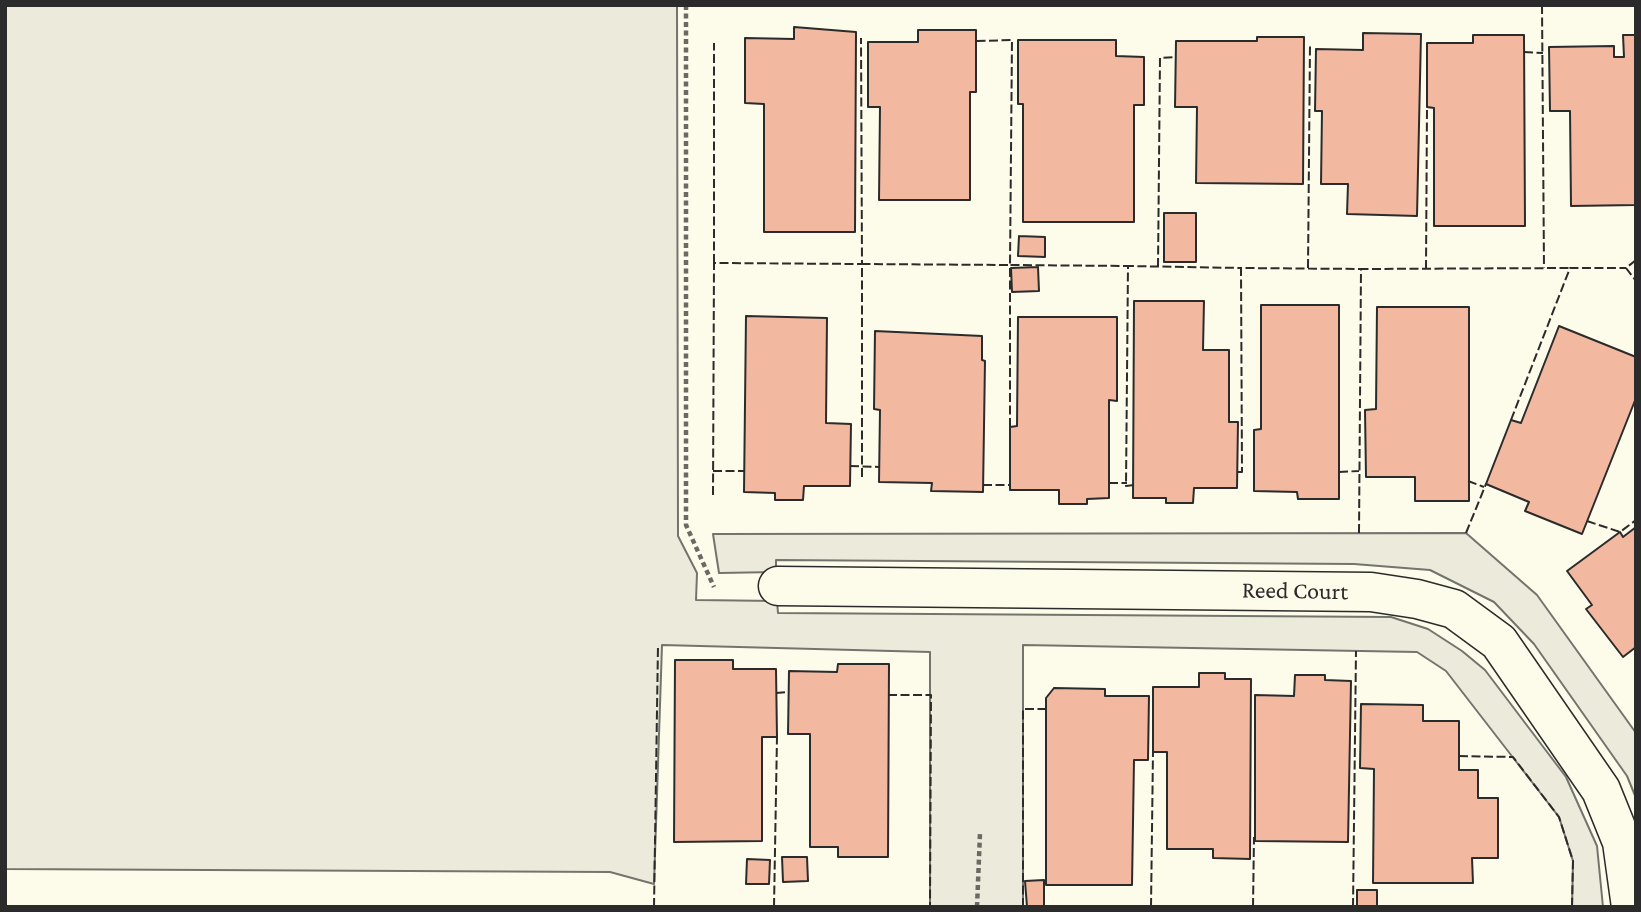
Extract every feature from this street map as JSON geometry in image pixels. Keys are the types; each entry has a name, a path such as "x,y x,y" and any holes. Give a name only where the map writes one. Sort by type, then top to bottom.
{"street":[{"name":"Reed Court","path":"778,586 1371,592 1418,598 1454,610 1499,642 1601,790 1622,842 1631,907"}],"path":[{"path":"687,5 686,525 714,587"},
{"path":"977,907 980,833"}],"shaded area":[{"path":"5,5 677,5 678,536 697,573 696,600 777,601 778,613 1391,617 1428,629 1485,670 1566,777 1597,846 1603,907 1572,907 1573,861 1559,817 1446,671 1417,652 1023,645 1023,907 930,907 930,652 662,645 654,884 610,872 5,869"},
{"path":"1466,533 1537,595 1636,733 1636,798 1627,776 1534,644 1494,602 1430,570 1354,564 776,560 776,572 719,573 713,534"}],"building":[{"path":"794,27 856,32 855,232 764,232 764,104 745,103 745,38 794,39"},
{"path":"918,30 976,30 976,92 970,92 970,200 879,200 880,107 868,107 868,42 918,42"},
{"path":"1363,33 1421,34 1417,216 1347,214 1348,184 1321,184 1322,111 1315,111 1316,49 1363,50"},
{"path":"1473,35 1524,35 1525,226 1434,226 1434,108 1427,107 1427,43 1473,43"},
{"path":"1623,35 1636,35 1636,205 1571,206 1570,111 1550,111 1549,47 1614,46 1614,57 1624,57"},
{"path":"1257,37 1304,37 1303,184 1196,183 1197,107 1175,107 1176,41 1257,41"},
{"path":"1018,40 1116,40 1116,56 1144,57 1144,105 1134,105 1134,222 1023,222 1023,104 1018,104"},
{"path":"1164,213 1196,213 1196,262 1164,262"},
{"path":"1019,236 1045,237 1045,257 1018,256"},
{"path":"1038,267 1039,291 1012,292 1011,268"},
{"path":"1134,301 1204,301 1203,350 1229,350 1229,422 1238,422 1237,488 1194,488 1193,503 1166,503 1166,498 1133,498"},
{"path":"1261,305 1339,305 1339,499 1298,499 1297,492 1254,491 1254,430 1261,429"},
{"path":"1377,307 1469,307 1469,501 1415,501 1415,477 1366,477 1365,410 1376,409"},
{"path":"746,316 827,318 826,423 851,424 850,486 804,486 803,500 775,500 775,493 744,492"},
{"path":"1018,317 1117,317 1117,401 1109,400 1109,498 1087,499 1087,504 1059,504 1059,490 1010,490 1010,427 1017,426"},
{"path":"1559,326 1636,357 1636,398 1582,534 1525,511 1529,502 1486,484 1511,420 1521,423"},
{"path":"875,331 982,336 982,360 985,361 983,492 931,491 932,483 879,482 880,410 874,409"},
{"path":"1636,527 1636,647 1623,657 1586,609 1592,605 1567,571 1620,532 1623,537"},
{"path":"675,660 733,660 733,669 776,669 777,737 762,737 762,841 674,842"},
{"path":"838,664 889,664 888,857 838,857 838,847 810,847 810,734 788,734 789,671 837,672"},
{"path":"1199,673 1225,673 1225,679 1251,679 1250,859 1213,858 1213,849 1167,849 1167,752 1153,752 1153,687 1199,687"},
{"path":"1295,675 1325,675 1325,680 1351,681 1348,842 1255,841 1255,695 1294,696"},
{"path":"1054,688 1105,689 1105,696 1149,696 1148,760 1134,760 1132,885 1046,885 1046,698"},
{"path":"1361,704 1423,705 1423,721 1459,721 1459,770 1478,770 1478,798 1498,798 1498,858 1472,858 1473,883 1373,883 1374,769 1360,768"},
{"path":"782,857 807,857 808,881 783,882"},
{"path":"747,859 770,860 769,884 746,884"},
{"path":"1044,880 1044,906 1027,907 1025,881"},
{"path":"1357,890 1377,890 1377,907 1357,907"}],"fence":[{"path":"1542,5 1544,268"},
{"path":"713,495 714,263 862,264 861,38"},
{"path":"862,477 862,264 1010,265 1012,40 976,41"},
{"path":"714,43 714,263"},
{"path":"1308,268 1310,45"},
{"path":"1524,52 1543,53"},
{"path":"1158,267 1160,58 1176,57"},
{"path":"1426,269 1427,107"},
{"path":"1636,260 1626,268 1636,281"},
{"path":"1010,427 1010,265 1128,266"},
{"path":"1134,485 1126,486 1128,266 1241,268"},
{"path":"1238,472 1242,472 1241,268 1361,269"},
{"path":"1511,420 1570,268 1626,268"},
{"path":"1359,533 1361,269 1570,268"},
{"path":"850,466 879,467"},
{"path":"713,471 745,471"},
{"path":"1339,472 1359,471"},
{"path":"1468,481 1484,487"},
{"path":"1109,483 1127,483"},
{"path":"1466,533 1486,484"},
{"path":"983,485 1010,485"},
{"path":"1587,521 1620,532 1636,520"},
{"path":"654,907 658,645"},
{"path":"1353,907 1356,651"},
{"path":"776,693 788,692"},
{"path":"888,695 931,695 930,907"},
{"path":"1023,907 1023,709 1046,709"},
{"path":"774,907 777,737"},
{"path":"1151,907 1153,752"},
{"path":"1459,756 1513,757 1559,817 1573,861 1572,907"},
{"path":"1253,907 1254,837"}]}
